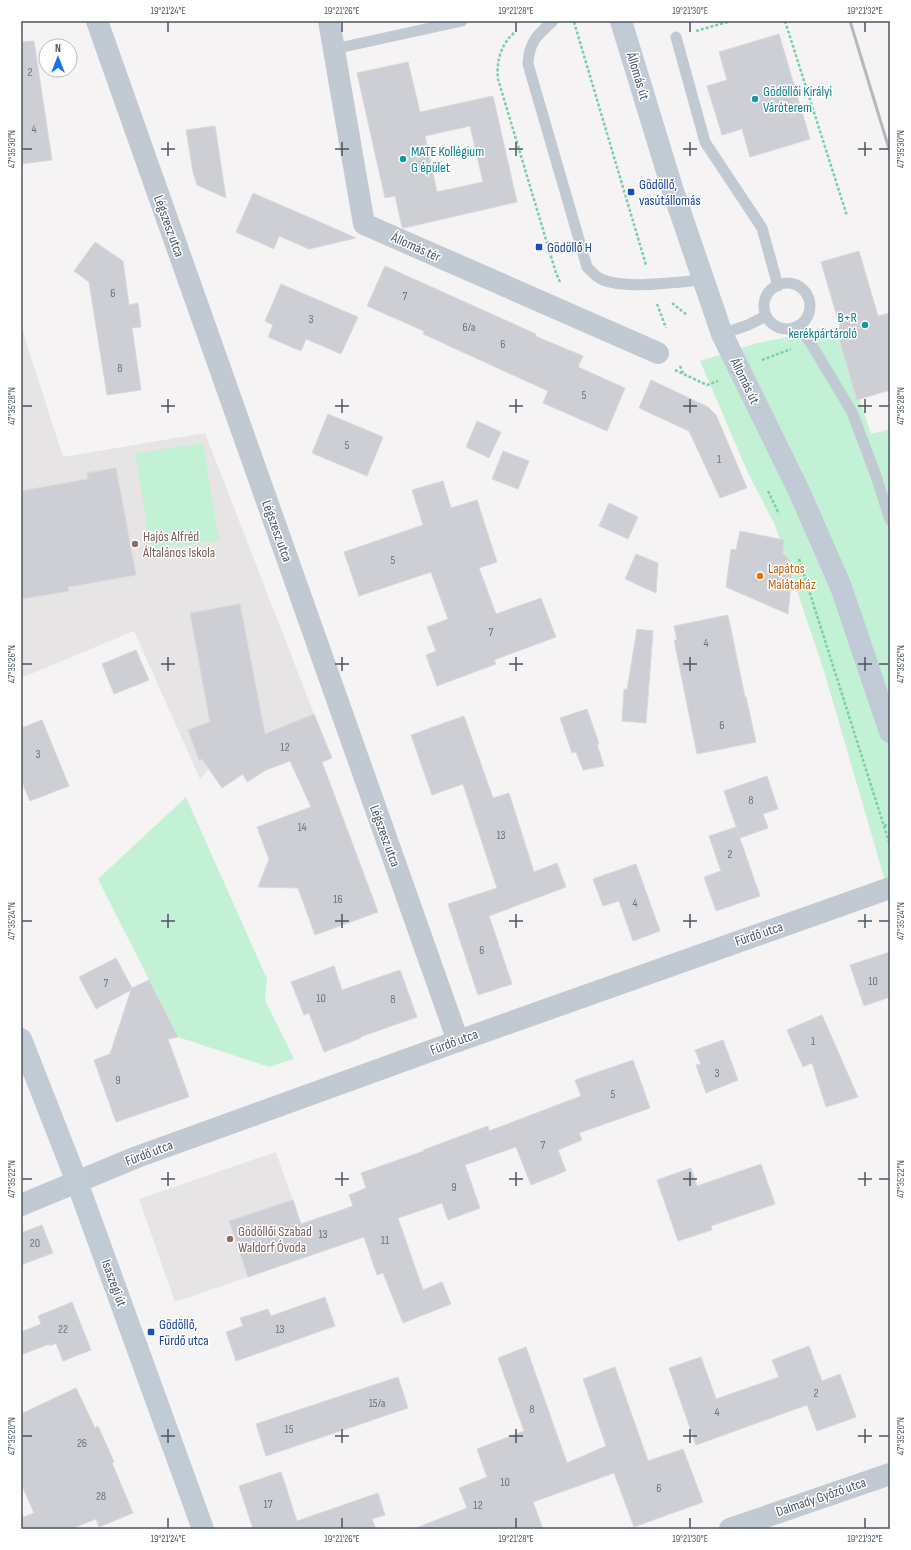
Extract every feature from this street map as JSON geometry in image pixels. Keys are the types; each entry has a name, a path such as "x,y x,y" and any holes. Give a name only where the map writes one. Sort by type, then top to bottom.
{"main road":[{"name":"Állomás út","path":"621,21 673,191 722,334 802,498 841,587 890,732"},
{"name":"Isaszegi út","path":"21,1038 77,1182 203,1529"}],"street":[{"name":"Légszesz utca","path":"97,21 458,1041"},
{"name":"Állomás tér","path":"329,21 364,224 658,353"},
{"name":"Fürdő utca","path":"21,1205 137,1156 890,888"},
{"name":"Dalmady Győző utca","path":"730,1529 890,1474"}],"lane":[{"path":"334,49 462,21"},
{"path":"553,21 531,43 528,53 528,64 587,267 593,274 601,279 620,283 703,280"},
{"path":"676,37 705,142 762,228 778,286"},
{"path":"792,283 802,288 808,298 810,308 806,318 798,326 786,329 774,326 766,316 763,303 769,291 778,286 781,284 792,283"},
{"path":"722,334 748,325 766,316"},
{"path":"798,326 810,342 852,412 876,476 890,520"}],"path":[{"path":"573,21 651,283"},
{"path":"676,37 731,21"},
{"path":"785,21 847,216"},
{"path":"683,373 707,385 716,382"},
{"path":"766,486 781,519"},
{"path":"798,558 890,845"},
{"path":"884,826 890,824"}],"shaded area":[{"name":"Hajós Alfréd Általános Iskola","path":"21,326 63,457 205,433 314,714 232,754 209,769 200,779 134,631 21,678"},
{"name":"Gödöllői Szabad Waldorf Óvoda","path":"276,1152 312,1255 175,1302 139,1199"}],"green space":[{"path":"836,328 871,434 890,429 890,898 824,671 775,525 749,475 700,361 757,343"},
{"path":"203,443 219,540 151,551 135,453"},
{"path":"186,797 267,979 265,1000 294,1059 269,1067 178,1037 98,879"}],"building":[{"name":"Gödöllői Királyi Váróterem","path":"779,34 810,139 750,157 742,129 722,135 707,86 727,80 719,52"},
{"path":"34,41 38,78 40,78 52,160 21,164 21,42"},
{"name":"MATE Kollégium G épület","path":"408,62 420,112 493,96 517,202 404,228 402,227 395,196 385,198 357,73","holes":["470,126 483,182 437,192 425,136"]},
{"path":"215,126 226,198 197,185 193,172 186,130"},
{"path":"253,193 356,238 309,249 279,236 274,249 236,232"},
{"path":"95,242 123,261 129,305 138,303 141,327 132,328 141,390 107,395 89,282 74,271"},
{"name":"B+R kerékpártároló","path":"859,251 878,316 890,313 890,390 857,400 836,328 840,327 821,262"},
{"path":"385,266 536,334 535,336 583,356 578,367 625,388 607,431 543,403 548,391 423,334 424,331 367,306"},
{"path":"281,284 358,317 341,354 306,339 301,351 268,337 273,325 265,321"},
{"path":"651,380 708,407 716,415 747,488 720,498 689,431 639,408"},
{"path":"328,414 383,437 367,476 312,453"},
{"path":"477,421 501,432 489,458 466,447"},
{"path":"503,451 529,461 518,489 492,479"},
{"path":"116,468 136,575 68,587 69,591 21,599 21,491 88,479 87,473"},
{"path":"443,481 451,508 477,500 497,562 479,568 496,614 541,598 556,637 494,660 496,664 437,686 426,655 436,651 427,627 448,619 431,572 359,596 344,552 423,525 412,490"},
{"path":"609,503 638,517 628,539 599,526"},
{"name":"Lapátos Malátaház","path":"740,531 784,540 783,553 793,565 788,614 726,587 731,549 736,550"},
{"path":"636,554 658,563 656,593 625,579"},
{"path":"240,604 265,734 314,714 332,758 322,762 378,912 315,935 298,888 258,887 269,859 257,827 311,807 290,761 266,770 247,782 243,774 222,788 202,759 199,760 188,730 210,722 190,613"},
{"path":"728,615 756,742 697,754 674,640 677,640 674,626"},
{"path":"637,629 653,631 646,723 622,721 624,689 627,690"},
{"path":"136,650 149,680 114,694 102,664"},
{"path":"587,709 599,744 597,744 604,766 583,770 576,752 572,753 560,718"},
{"path":"464,716 493,798 509,793 534,872 557,863 566,887 489,916 512,984 478,995 448,904 497,888 463,784 432,795 411,735"},
{"path":"42,720 69,786 30,801 21,780 21,728"},
{"path":"767,776 778,809 763,814 768,828 740,838 724,791"},
{"path":"736,827 760,896 716,911 704,877 721,871 709,836"},
{"path":"636,864 660,931 633,941 619,901 603,906 593,879"},
{"path":"890,952 890,997 864,1006 850,965"},
{"path":"116,958 132,988 149,980 178,1037 168,1039 189,1097 116,1122 94,1060 110,1054 131,990 96,1009 79,977"},
{"path":"334,966 342,990 400,970 417,1017 360,1037 361,1038 324,1052 309,1013 304,1015 291,982"},
{"path":"822,1015 858,1097 826,1107 812,1063 803,1067 787,1030"},
{"path":"723,1040 738,1080 706,1093 696,1065 701,1064 695,1050"},
{"path":"633,1060 650,1108 579,1133 582,1140 558,1150 566,1171 531,1185 516,1147 465,1165 480,1208 448,1220 442,1203 398,1218 423,1290 442,1282 451,1304 403,1323 383,1273 377,1275 364,1237 248,1277 229,1221 293,1200 301,1224 353,1206 349,1195 366,1188 361,1173 424,1151 423,1150 488,1126 489,1131 581,1096 575,1080"},
{"path":"761,1164 775,1204 711,1226 712,1230 678,1241 657,1180 691,1168 697,1186"},
{"path":"42,1225 53,1253 21,1265 21,1233"},
{"path":"325,1297 335,1326 236,1361 226,1332 243,1326 240,1318 268,1309 271,1316"},
{"path":"72,1302 91,1350 63,1361 56,1343 49,1346 49,1344 21,1355 21,1332 41,1324 38,1316"},
{"path":"809,1346 822,1381 840,1374 856,1417 817,1431 807,1405 696,1445 669,1368 701,1357 716,1399 779,1377 772,1360"},
{"path":"526,1347 567,1463 606,1446 583,1379 615,1367 648,1461 683,1449 703,1502 634,1527 614,1473 533,1502 543,1529 417,1529 416,1528 467,1508 459,1488 487,1477 477,1449 524,1431 498,1358"},
{"path":"398,1377 408,1408 266,1456 256,1424"},
{"path":"76,1388 95,1428 98,1426 114,1462 112,1463 133,1513 99,1527 96,1519 71,1529 21,1529 21,1518 34,1513 21,1483 21,1414"},
{"path":"281,1472 297,1521 378,1493 385,1515 372,1519 376,1529 253,1529 239,1486"}],"railway":[{"path":"850,21 890,152"}],"place":[{"name":"Gödöllői Királyi Váróterem","path":"755,99"},
{"name":"MATE Kollégium G épület","path":"403,159"},
{"name":"Gödöllő, vasútállomás","path":"631,192"},
{"name":"Gödöllő H","path":"539,247"},
{"name":"B+R kerékpártároló","path":"865,325"},
{"name":"Hajós Alfréd Általános Iskola","path":"135,544"},
{"name":"Lapátos Malátaház","path":"760,576"},
{"name":"Gödöllői Szabad Waldorf Óvoda","path":"230,1239"},
{"name":"Gödöllő, Fürdő utca","path":"151,1332"}]}
